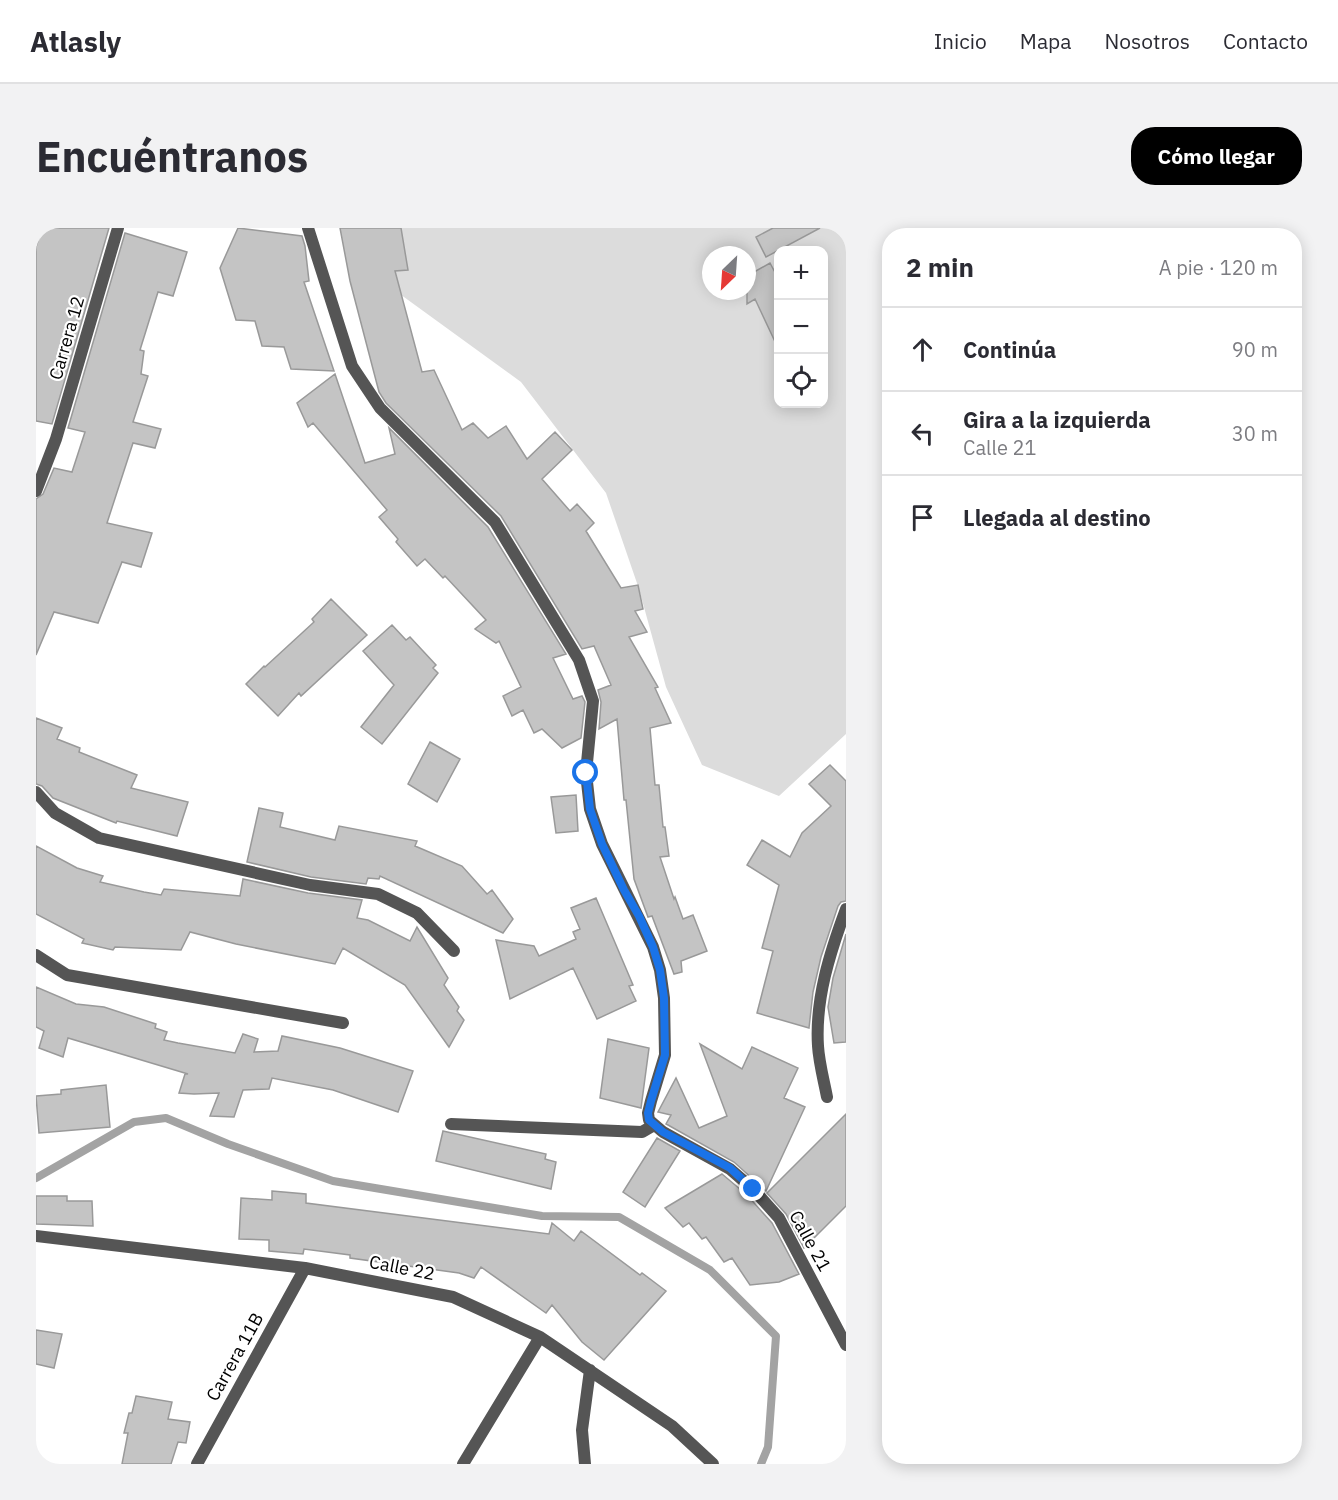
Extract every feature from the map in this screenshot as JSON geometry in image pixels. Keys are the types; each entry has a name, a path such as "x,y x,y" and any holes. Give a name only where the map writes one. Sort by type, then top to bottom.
{"street":[{"name":"Carrera 12","path":"36,491 56,439 118,228"},
{"path":"308,228 352,366 380,408 495,522 579,660 593,701 586,773 590,809 602,844 653,947 660,970 664,998 665,1055 648,1113 649,1120 658,1129"},
{"path":"36,792 56,813 99,838 310,885 378,894 417,913 454,951"},
{"path":"827,1097 818,1047 819,1016 823,981 846,909"},
{"path":"36,955 67,975 344,1023"},
{"path":"451,1124 642,1132 658,1129"},
{"name":"Calle 21","path":"658,1129 730,1168 779,1218 846,1345"},
{"name":"Calle 22","path":"36,1236 305,1268 453,1297 540,1336 672,1426 713,1464"},
{"name":"Carrera 11B","path":"197,1464 305,1268"},
{"path":"463,1464 540,1336"},
{"path":"585,1464 582,1430 590,1370"}],"shaded area":[{"path":"383,228 846,228 846,734 779,796 702,765 666,687 639,589 606,493 521,382 364,268"}],"building":[{"path":"42,228 109,228 52,424 36,421 36,247"},
{"path":"238,228 302,236 309,281 304,282 334,371 291,369 284,347 262,346 255,321 236,320 220,268"},
{"path":"340,228 401,228 408,270 395,271 422,372 434,370 462,430 473,423 488,438 506,426 527,459 555,432 572,450 542,479 570,511 577,504 594,523 586,531 621,588 638,585 643,609 635,611 647,632 629,637 658,687 655,688 671,723 650,728 655,785 659,785 663,827 665,827 669,856 660,857 683,919 693,915 707,951 681,961 682,972 674,974 652,916 648,917 634,879 617,719 599,729 601,702 598,690 611,685 594,646 582,649 501,516 386,403 379,392 350,281"},
{"path":"773,228 820,228 786,246 774,246 774,253 766,257 756,237"},
{"path":"125,233 187,252 173,296 158,292 140,350 144,351 141,374 148,376 133,422 161,429 155,448 133,443 107,523 152,533 141,567 122,562 98,623 54,612 36,655 36,499 43,494 54,468 72,472 85,432 68,428"},
{"path":"770,263 774,270 774,339 755,300 756,271"},
{"path":"335,374 365,463 395,454 389,428 488,527 566,654 553,658 573,699 582,696 585,702 581,738 562,748 542,729 534,733 523,710 512,716 503,696 521,687 499,641 496,643 475,629 486,620 445,576 443,578 425,559 417,566 396,542 398,539 379,517 387,510 313,423 308,427 297,403"},
{"path":"331,599 367,635 301,696 299,693 278,716 246,684 314,622 312,619"},
{"path":"392,625 406,640 410,637 436,665 433,668 438,673 382,744 361,727 394,685 363,651"},
{"path":"36,718 62,728 57,739 80,748 79,752 137,775 131,788 188,802 177,836 117,821 116,823 53,798 42,786 36,784"},
{"path":"430,742 460,759 437,802 408,784"},
{"path":"830,765 846,781 846,901 841,902 838,906 821,957 813,992 809,1028 757,1013 773,951 762,948 779,885 747,865 762,840 790,857 802,833 831,806 809,784"},
{"path":"576,795 578,831 556,833 551,797"},
{"path":"259,808 283,813 280,827 335,840 339,826 417,841 415,846 462,866 487,894 492,890 513,919 503,933 380,876 379,879 368,878 366,884 311,877 247,862"},
{"path":"36,846 77,868 103,876 100,882 161,895 164,889 240,896 243,879 308,893 362,900 357,918 368,920 410,941 417,927 448,978 444,985 459,1007 457,1011 464,1020 449,1047 405,985 343,948 335,964 236,944 190,932 181,950 115,947 113,950 82,943 84,939 36,914"},
{"path":"596,898 633,985 629,986 636,1001 597,1019 573,968 510,999 496,940 534,946 539,956 576,939 573,932 580,929 571,908"},
{"path":"846,934 846,1042 834,1043 828,1007 833,978"},
{"path":"36,987 76,1004 104,1007 156,1024 155,1028 167,1032 164,1040 235,1053 243,1034 258,1039 254,1052 278,1051 282,1036 340,1048 413,1071 398,1112 333,1090 272,1078 269,1089 243,1090 234,1117 210,1116 219,1093 179,1093 185,1074 188,1074 68,1038 63,1057 39,1048 44,1031 36,1027"},
{"path":"608,1039 649,1048 641,1108 600,1098"},
{"path":"700,1044 742,1069 752,1047 798,1068 784,1098 805,1107 766,1191 734,1162 666,1124 671,1115 658,1112 676,1078 699,1128 727,1116"},
{"path":"106,1085 110,1127 39,1133 36,1096 61,1094 61,1090"},
{"path":"846,1114 846,1206 804,1248 786,1214 767,1193"},
{"path":"443,1131 546,1154 545,1159 556,1162 551,1189 436,1161"},
{"path":"657,1138 680,1151 645,1207 623,1192"},
{"path":"722,1174 747,1195 772,1223 799,1274 779,1282 750,1285 732,1258 724,1262 706,1237 702,1239 689,1223 683,1227 665,1208"},
{"path":"272,1191 306,1194 306,1203 549,1234 552,1223 574,1241 581,1231 640,1275 642,1273 666,1291 604,1360 582,1342 552,1305 546,1313 481,1267 474,1278 459,1273 350,1258 350,1255 304,1249 303,1254 269,1251 269,1240 239,1239 241,1198 272,1200"},
{"path":"36,1196 67,1196 67,1201 92,1201 93,1226 36,1224"},
{"path":"36,1330 62,1334 54,1368 36,1364"},
{"path":"136,1396 172,1402 168,1419 190,1422 186,1443 178,1442 171,1464 122,1464 128,1433 124,1433"}],"waterway":[{"path":"36,1178 134,1122 166,1118 228,1144 333,1181 542,1216 619,1217 710,1270 776,1336 768,1447 761,1464"}],"route":[{"path":"586,773 590,809 602,844 639,916 653,947 660,970 664,998 665,1055 648,1113 649,1120 663,1132 730,1168 753,1189"}]}
